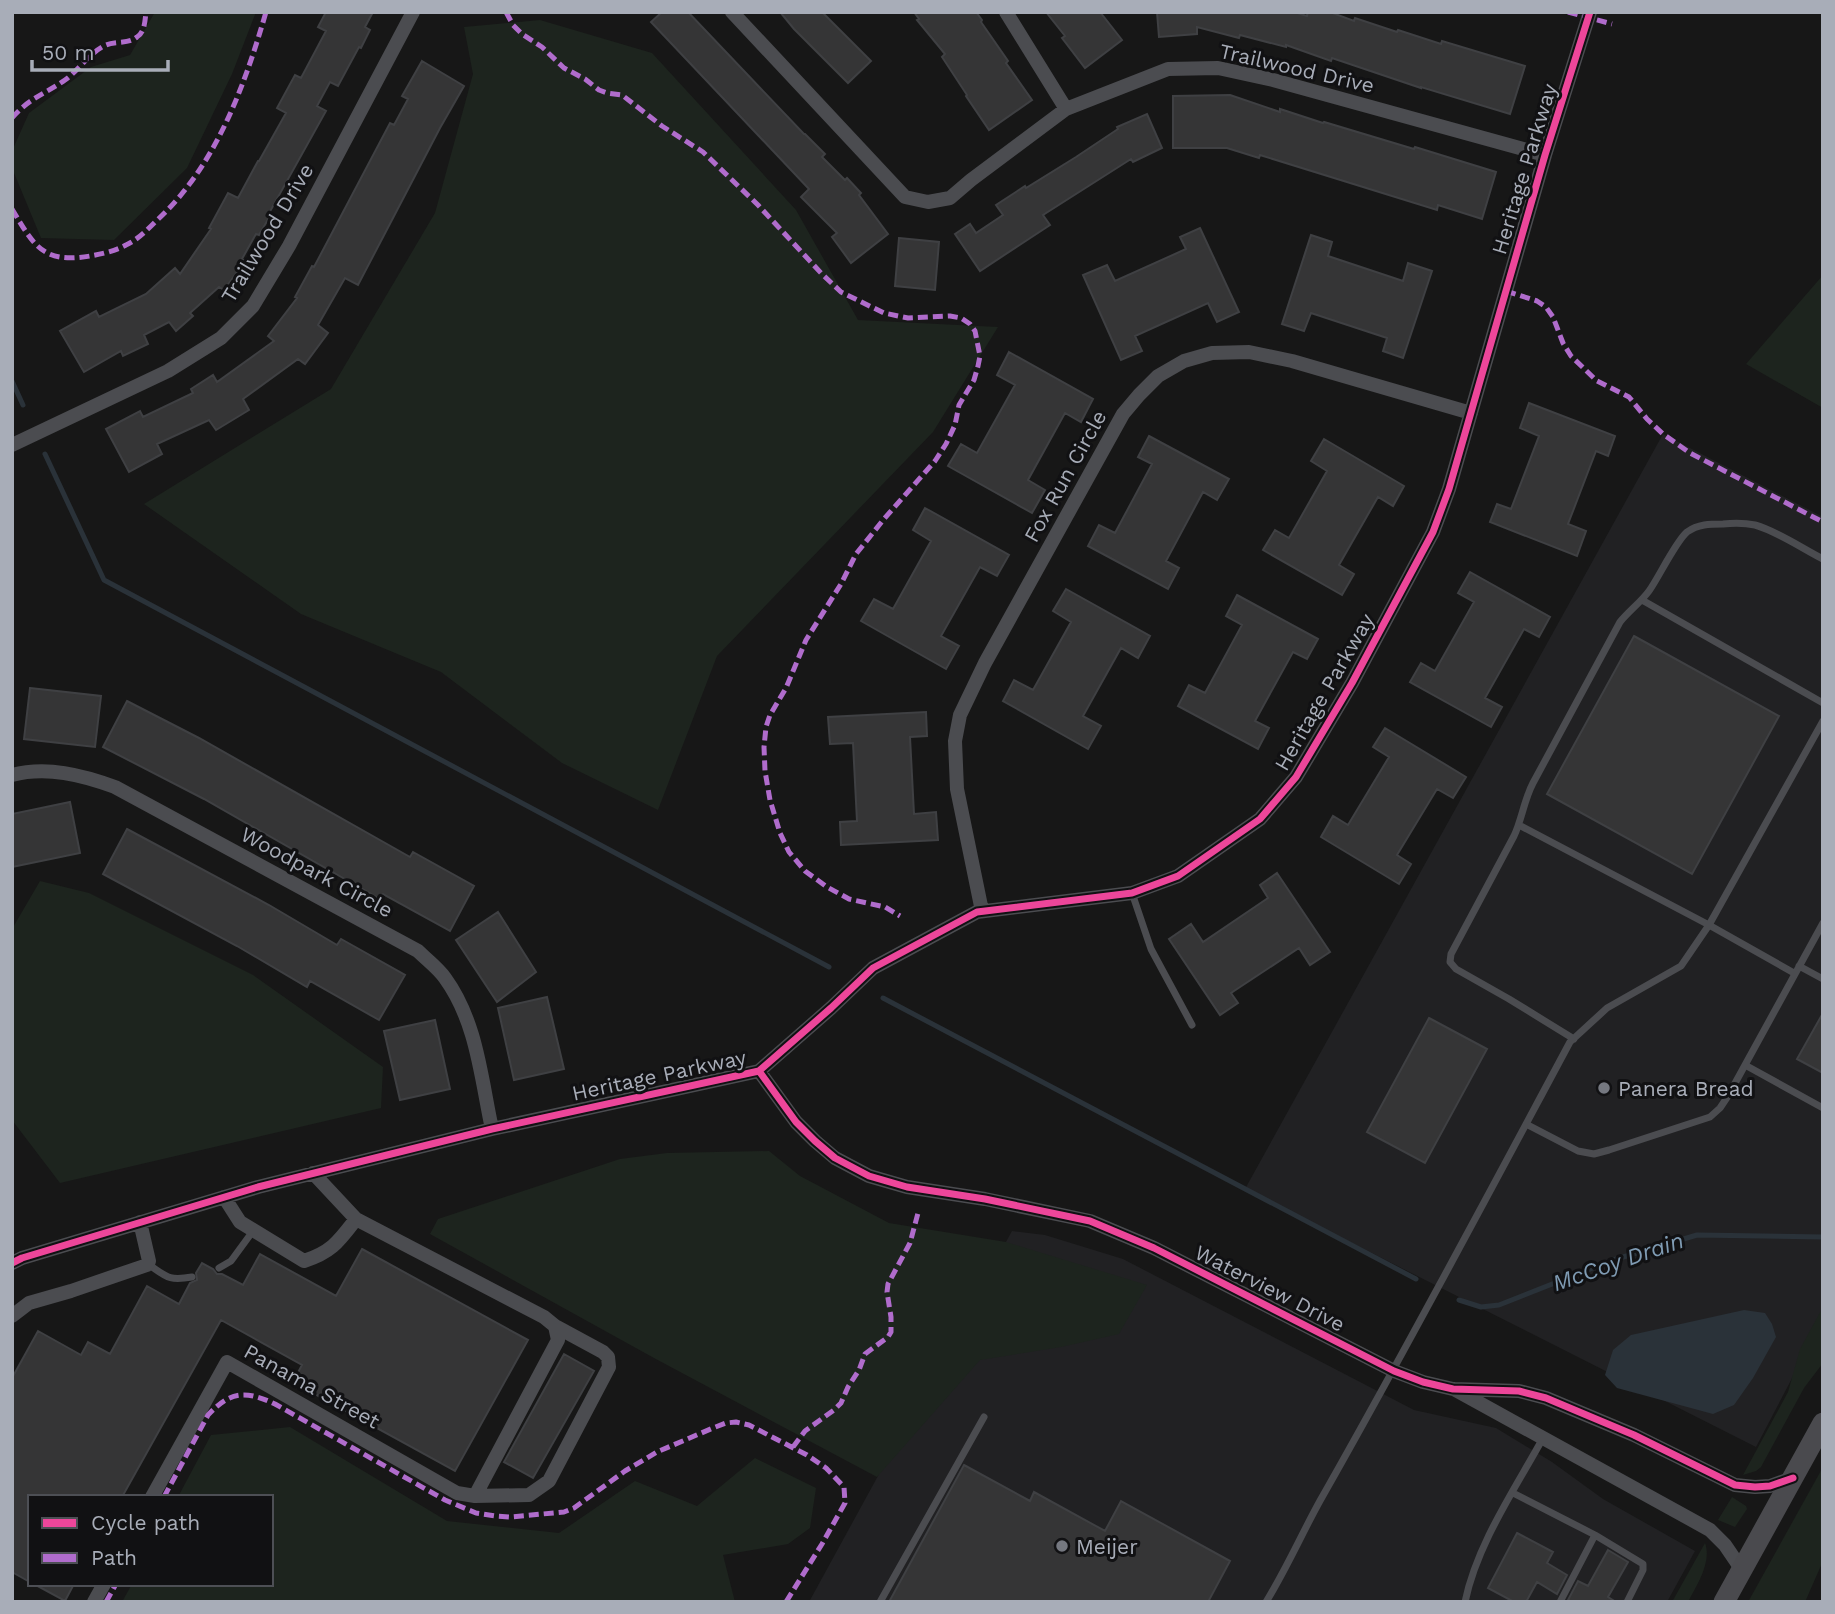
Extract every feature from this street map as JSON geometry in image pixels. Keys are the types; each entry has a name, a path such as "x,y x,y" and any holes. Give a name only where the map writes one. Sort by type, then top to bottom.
{"main road":[{"path":"1724,1602 1823,1423"}],"street":[{"name":"Trailwood Drive","path":"12,444 168,371 222,338 253,306 289,246 414,12"},
{"name":"Trailwood Drive","path":"732,12 905,197 928,202 950,198 1066,109 1168,69 1218,68 1273,80 1545,155"},
{"path":"1006,12 1066,109"},
{"name":"Heritage Parkway","path":"12,1263 140,1222 313,1173 492,1129 759,1072 873,968 978,912 1132,893 1178,876 1260,819 1296,777 1353,683 1433,531 1449,489 1545,155 1590,12"},
{"name":"Fox Run Circle","path":"982,911 957,789 955,741 960,715 985,663 1116,426 1139,395 1158,376 1184,361 1213,354 1249,352 1292,361 1471,413"},
{"name":"Woodpark Circle","path":"12,775 53,772 87,777 115,786 418,951 445,977 463,1008 472,1032 492,1129"},
{"name":"Waterview Drive","path":"759,1072 796,1122 815,1142 835,1158 869,1176 907,1187 985,1199 1090,1221 1154,1248 1394,1371 1423,1382 1452,1389 1519,1391 1546,1398 1634,1435 1735,1485 1770,1486 1793,1478"},
{"name":"Panama Street","path":"153,1495 227,1362 457,1493 475,1496 529,1495 549,1481 609,1367 608,1357 603,1352 555,1326 544,1317 356,1219 313,1173"},
{"path":"224,1197 240,1222 304,1261 336,1245 356,1219"},
{"path":"12,1316 29,1303 148,1264 140,1222"},
{"path":"475,1496 558,1340 555,1326"},
{"name":"Waterview Drive","path":"1452,1389 1710,1530 1725,1545 1742,1570"},
{"path":"94,1602 103,1586"}],"lane":[{"path":"1574,1039 1456,969 1450,962 1451,954 1519,825 1529,790 1620,622 1642,600 1685,534 1696,526 1746,523 1759,526 1823,559"},
{"path":"1642,600 1823,703"},
{"path":"1266,1602 1294,1554 1319,1502 1394,1371 1570,1042 1607,1008 1681,966 1709,925 1823,721"},
{"path":"1519,825 1794,973"},
{"path":"1132,893 1151,949 1192,1024"},
{"path":"1526,1124 1578,1151 1594,1154 1710,1117 1728,1096 1823,923"},
{"path":"1799,966 1823,979"},
{"path":"1745,1065 1823,1108"},
{"path":"219,1268 231,1261 253,1231"},
{"path":"148,1264 170,1279 192,1277"},
{"path":"880,1602 984,1418"},
{"path":"1465,1602 1487,1541 1543,1438"},
{"path":"1513,1493 1643,1563 1643,1570 1627,1602"},
{"path":"1560,1602 1595,1535"}],"shaded area":[{"path":"155,12 256,12 232,74 187,168 114,240 41,238 12,168 12,151 29,113 91,67 130,55"},
{"path":"540,20 652,53 796,210 858,320 998,327 933,432 717,656 658,810 562,763 441,672 301,614 144,504 331,389 435,213 473,74 464,27"},
{"path":"1823,275 1823,408 1746,364"},
{"path":"1663,434 1823,517 1823,1319 1756,1447 1245,1189"},
{"path":"40,881 89,893 253,975 383,1067 381,1108 60,1183 12,1120 12,929"},
{"path":"769,1151 800,1176 889,1223 1006,1242 1147,1285 1119,1334 1061,1347 980,1360 877,1477 430,1234 438,1219 620,1159 667,1153"},
{"path":"1012,1231 1045,1235 1123,1259 1414,1410 1496,1428 1552,1462 1603,1499 1695,1551 1667,1602 809,1602"},
{"path":"1823,1307 1823,1363 1804,1388 1761,1467 1743,1475 1788,1392 1800,1349"},
{"path":"1744,1310 1765,1313 1776,1337 1734,1405 1713,1414 1617,1388 1605,1375 1613,1350 1631,1335"},
{"path":"290,1427 447,1521 559,1533 635,1481 697,1506 755,1458 816,1488 810,1528 788,1544 723,1555 735,1602 122,1602 131,1586 273,1586 273,1495 179,1495 211,1435"},
{"path":"1823,1467 1823,1561 1805,1602 1748,1602"},
{"path":"1732,1497 1747,1509 1735,1527 1718,1520"},
{"path":"1705,1543 1705,1566 1688,1602 1672,1602"}],"building":[{"path":"326,12 373,12 365,27 370,30 338,86 330,82 317,106 326,111 268,215 270,216 242,259 245,261 224,290 219,287 190,313 193,316 176,331 169,322 144,335 148,344 123,356 121,351 84,372 60,331 96,311 99,317 146,294 175,268 180,274 211,229 209,228 228,193 238,198 286,113 277,108 295,75 301,78 326,31 318,27"},
{"path":"662,12 688,12 825,154 822,157 861,193 859,195 888,234 851,263 832,237 837,233 801,197 809,189 651,22"},
{"path":"780,12 822,12 871,61 848,83"},
{"path":"914,12 976,12 1032,100 989,130 942,57 945,54 917,20 919,19"},
{"path":"1046,12 1100,12 1122,40 1085,68"},
{"path":"1157,12 1294,12 1307,16 1308,12 1330,12 1354,21 1355,18 1525,66 1510,114 1286,45 1240,35 1239,38 1197,27 1197,34 1159,37"},
{"path":"422,61 464,86 358,285 345,278 318,325 328,333 305,364 298,359 243,399 249,410 216,430 209,420 157,444 162,454 129,472 106,429 140,411 143,417 193,393 191,389 213,375 217,382 274,341 268,336 297,298 295,297 312,266 314,267 390,123 394,125 408,99 402,96"},
{"path":"1230,95 1280,112 1280,109 1496,172 1482,219 1438,205 1437,210 1260,155 1259,158 1227,148 1173,148 1173,96"},
{"path":"1147,114 1162,148 1133,162 1131,159 1043,215 1050,225 980,271 955,234 970,224 976,233 1003,215 996,205 1076,157 1118,129 1117,127"},
{"path":"1200,228 1239,312 1217,322 1208,303 1135,336 1142,351 1121,360 1083,275 1107,265 1115,281 1186,249 1180,237"},
{"path":"1311,235 1332,242 1328,256 1403,281 1408,263 1432,271 1403,358 1383,351 1387,338 1311,313 1304,331 1282,324"},
{"path":"899,238 939,242 935,290 895,286"},
{"path":"1009,352 1093,399 1081,422 1065,413 1028,480 1045,490 1032,513 948,466 961,444 977,453 1015,385 997,375"},
{"path":"1529,403 1615,436 1608,456 1596,451 1568,524 1586,531 1577,556 1490,522 1497,504 1511,509 1539,436 1520,428"},
{"path":"1149,436 1229,479 1217,500 1203,492 1166,561 1179,568 1168,589 1088,546 1099,525 1115,533 1152,464 1138,457"},
{"path":"1324,439 1404,486 1393,506 1378,497 1339,565 1354,574 1342,595 1263,550 1275,530 1289,538 1327,471 1311,461"},
{"path":"925,508 1009,555 997,576 980,567 941,636 959,646 946,669 861,621 874,599 893,609 931,541 913,530"},
{"path":"1470,572 1550,617 1539,637 1524,629 1485,698 1502,707 1491,727 1410,682 1421,663 1435,671 1474,602 1458,593"},
{"path":"1066,589 1150,636 1138,658 1121,648 1083,716 1101,726 1088,749 1003,701 1014,680 1033,690 1071,622 1053,611"},
{"path":"1237,595 1318,639 1307,659 1293,652 1255,721 1269,728 1258,749 1178,706 1189,685 1205,693 1242,625 1226,616"},
{"path":"1634,636 1779,716 1692,874 1547,794"},
{"path":"30,688 101,696 95,747 24,739"},
{"path":"127,701 199,738 410,857 413,852 474,886 450,931 383,894 380,899 204,799 103,747"},
{"path":"926,712 927,736 910,737 914,814 936,812 938,840 841,845 840,822 857,821 853,743 830,744 828,717"},
{"path":"1385,728 1466,777 1453,798 1437,789 1397,855 1411,864 1399,884 1321,837 1333,816 1348,825 1389,757 1373,747"},
{"path":"70,802 80,853 12,867 12,814"},
{"path":"127,829 269,905 337,945 341,939 405,975 379,1020 310,981 307,987 103,874"},
{"path":"1277,873 1330,952 1310,965 1299,948 1231,993 1238,1003 1220,1015 1169,939 1191,924 1203,942 1268,898 1260,885"},
{"path":"498,912 536,972 497,1002 456,940"},
{"path":"547,997 564,1069 514,1080 498,1008"},
{"path":"1823,1013 1823,1073 1797,1059"},
{"path":"1429,1018 1487,1049 1425,1163 1367,1132"},
{"path":"435,1020 450,1089 400,1100 384,1031"},
{"path":"362,1249 528,1340 455,1471 293,1382 302,1365 221,1320 123,1495 28,1495 28,1581 12,1572 12,1378 38,1331 81,1355 88,1342 110,1354 147,1286 179,1304 190,1283 197,1280 196,1273 202,1263 217,1274 243,1285 260,1254 336,1296"},
{"path":"564,1354 594,1371 533,1478 504,1462"},
{"name":"Meijer","path":"964,1465 1030,1501 1034,1492 1105,1531 1121,1501 1230,1561 1208,1602 889,1602"},
{"path":"1517,1533 1553,1552 1547,1563 1567,1575 1557,1594 1537,1582 1526,1602 1514,1602 1488,1588"},
{"path":"1608,1550 1628,1562 1608,1597 1616,1602 1568,1600 1578,1581 1588,1586"},
{"path":"38,1586 73,1586 65,1601"}],"waterway":[{"path":"12,381 23,405"},
{"path":"45,454 104,580 829,967"},
{"path":"883,998 1416,1279"},
{"name":"McCoy Drain","path":"1459,1300 1481,1307 1499,1305 1613,1260 1697,1235 1823,1237"}],"marked path":[{"path":"12,118 31,101 65,80 100,48 130,41 140,35 146,12"},
{"path":"12,209 34,242 50,254 61,257 74,258 104,253 138,238 176,201 211,152 237,98 266,12"},
{"path":"506,12 522,34 542,47 564,68 599,90 622,95 662,126 703,152 841,292 884,313 908,318 961,318 975,331 980,356 978,366 974,380 959,405 955,425 946,444 935,461 856,554 841,584 806,640 766,727 765,771 770,800 789,852 805,871 827,887 849,899 885,907 900,916"},
{"path":"1568,12 1612,24"},
{"path":"1506,291 1537,301 1546,307 1571,356 1597,381 1629,397 1663,434 1690,453 1823,522"},
{"path":"793,1447 805,1431 841,1403 865,1354 891,1332 888,1284 910,1243 918,1213"},
{"path":"165,1495 208,1415 224,1401 239,1395 255,1396 275,1404 445,1500 476,1513 510,1517 564,1512 574,1508 625,1471 657,1452 726,1423 736,1422 749,1425 807,1455 826,1468 844,1487 845,1503 786,1602"},
{"path":"106,1602 115,1586"}],"cycle path":[{"path":"12,1263 258,1187 492,1129 759,1071 873,968 977,912 1132,893 1178,876 1260,819 1296,777 1352,683 1433,532 1449,489 1545,155 1590,12"},
{"path":"759,1071 796,1122 815,1141 835,1158 869,1176 907,1187 985,1199 1090,1221 1154,1248 1394,1371 1423,1382 1453,1389 1519,1391 1546,1398 1634,1435 1735,1485 1770,1486 1793,1478"}],"place":[{"name":"Panera Bread","path":"1604,1088"},
{"name":"Meijer","path":"1062,1546"}]}
